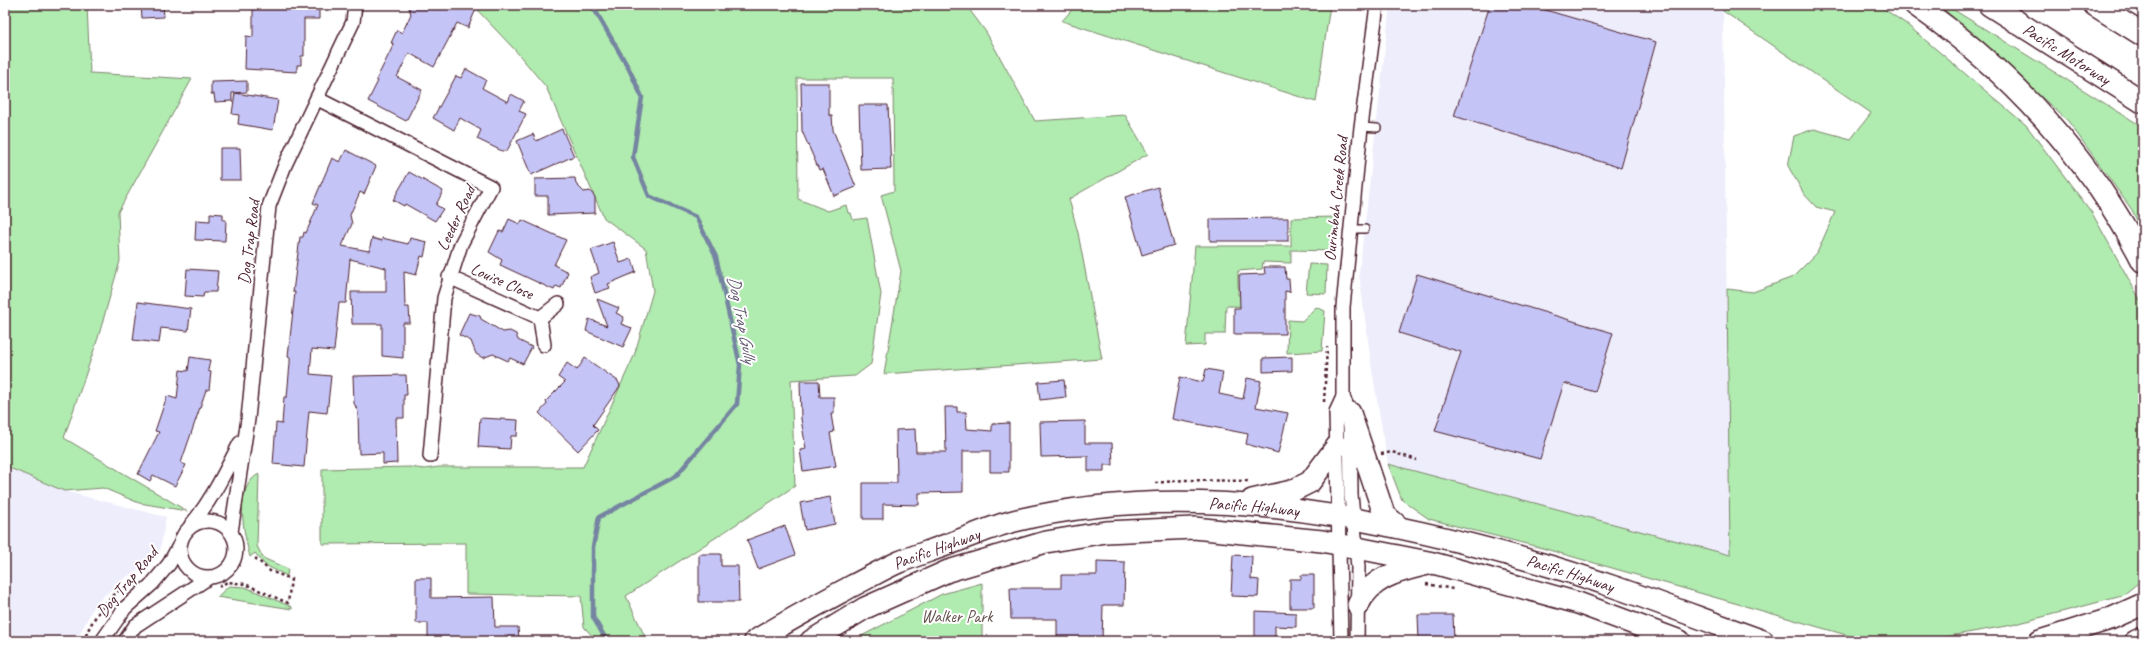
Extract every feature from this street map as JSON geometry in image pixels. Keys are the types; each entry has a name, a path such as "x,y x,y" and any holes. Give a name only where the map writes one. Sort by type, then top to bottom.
{"highway":[{"path":"1916,5 1947,27 1993,66 2048,124 2082,164 2112,207 2143,261"},
{"name":"Pacific Motorway","path":"1990,5 2143,102"},
{"path":"2095,5 2143,35"}],"main road":[{"path":"1346,405 1384,514 1399,527"},
{"path":"1236,504 1292,491 1310,482 1337,446"},
{"name":"Pacific Highway","path":"755,641 791,618 897,563 1015,521 1088,508 1166,502 1236,504 1345,517 1399,527 1534,561 1763,641"},
{"name":"Pacific Highway","path":"811,641 865,608 948,571 1046,542 1106,532 1194,528 1347,545 1433,563 1578,603 1680,641"},
{"path":"1358,605 1363,594 1377,582 1395,573 1433,563"},
{"path":"2040,641 2110,619 2143,604"},
{"path":"2136,641 2143,638"}],"street":[{"name":"Dog Trap Road","path":"231,532 246,428 269,206 285,165 318,99 353,22 355,5"},
{"name":"Ourimbah Creek Road","path":"1345,517 1346,405 1343,307 1361,128 1376,5"},
{"name":"Leeder Road","path":"318,99 491,187 461,244 449,277 444,298 430,456"},
{"name":"Louise Close","path":"449,277 540,318"},
{"name":"Louise Close","path":"540,318 558,304"},
{"name":"Louise Close","path":"540,318 544,345"},
{"name":"Ourimbah Creek Road","path":"1346,405 1336,412 1337,446 1347,545"},
{"name":"Dog Trap Road","path":"190,527 203,511 220,484 246,428"},
{"path":"216,521 231,532 236,548 232,564 212,583 190,572 180,555 179,546 181,538 190,527 198,522 216,521"},
{"path":"1347,545 1358,567 1357,641"},
{"path":"1341,641 1347,545"},
{"name":"Dog Trap Road","path":"102,641 125,608 152,584 168,564 179,546"},
{"name":"Dog Trap Road","path":"125,641 135,626 212,583"}],"lane":[{"path":"1361,128 1377,128"},
{"path":"1351,229 1365,229"}],"path":[{"path":"1378,454 1392,452 1417,460"},
{"path":"212,583 228,582 245,584 288,603 292,579 270,571 254,557"},
{"path":"1422,583 1458,590"}],"shaded area":[{"path":"1390,5 1723,5 1730,555 1388,464 1372,370 1359,274"},
{"path":"5,466 64,491 166,517 159,556 122,580 96,603 76,641 5,641"}],"green space":[{"path":"5,5 87,5 90,73 192,79 118,212 120,261 98,338 64,438 187,511 139,503 103,488 64,491 5,466"},
{"path":"478,5 966,5 986,32 1035,121 1125,115 1148,154 1069,199 1078,233 1102,359 884,374 901,271 881,195 894,191 893,78 797,78 798,199 828,211 846,205 848,213 851,213 853,220 867,218 881,294 871,364 855,376 791,380 795,486 626,596 647,641 597,641 584,627 581,596 466,594 466,543 322,544 322,469 410,467 424,469 439,467 583,467 634,356 653,291 646,249 604,218 546,87 515,50 479,12"},
{"path":"1076,5 1330,5 1316,102 1062,21"},
{"path":"1723,5 1878,5 1905,23 2026,125 2092,213 2143,305 2143,579 2122,596 2012,625 1944,637 1857,638 1542,548 1429,519 1402,500 1388,464 1730,555 1727,289 1753,292 1793,277 1817,253 1835,212 1816,207 1804,194 1788,166 1794,136 1814,129 1851,139 1871,113 1723,11"},
{"path":"1939,5 1946,5 2143,127 2143,233 2132,210 2068,121"},
{"path":"1336,217 1332,251 1291,250 1291,263 1263,262 1262,269 1238,271 1238,295 1272,293 1271,307 1226,306 1225,334 1205,334 1205,345 1186,346 1195,246 1291,246 1291,218"},
{"path":"1309,264 1327,265 1326,294 1306,293"},
{"path":"1316,307 1325,311 1322,351 1287,353 1288,320 1302,321"},
{"path":"259,474 257,546 263,558 288,569 287,576 265,565 255,553 250,557 243,524 243,500 246,489 251,480"},
{"name":"Walker Park","path":"982,583 982,641 852,641 942,594"},
{"path":"229,586 245,587 292,607 292,609 217,597"}],"building":[{"path":"141,5 163,5 164,17 142,18"},
{"path":"253,5 319,5 319,19 304,19 304,56 301,56 301,65 297,65 297,72 245,69 246,36 253,37"},
{"path":"408,5 468,5 476,9 468,28 457,23 434,67 409,53 397,77 422,90 406,121 368,101 378,81 376,80 392,48 393,43 391,43 397,30 402,33 411,14"},
{"path":"1490,5 1528,5 1656,42 1621,168 1454,116"},
{"path":"466,69 486,80 482,88 508,102 511,94 524,101 519,111 526,114 507,151 502,151 477,139 481,130 460,118 454,130 433,118 456,76 461,78"},
{"path":"247,81 247,92 232,93 232,101 215,102 214,94 211,94 211,82"},
{"path":"801,83 829,83 829,115 832,115 833,130 856,187 834,196 823,169 819,170 802,131"},
{"path":"235,93 278,100 273,130 238,124 239,115 232,114"},
{"path":"859,105 888,105 891,169 861,170"},
{"path":"562,129 574,156 531,175 517,141 533,134 536,141"},
{"path":"220,148 240,148 241,180 220,180"},
{"path":"346,150 376,166 364,194 360,192 350,215 352,224 342,246 369,251 372,238 382,241 382,238 408,244 410,238 427,242 424,257 421,256 416,275 404,272 405,307 409,307 410,323 403,323 403,358 382,356 382,324 352,324 351,292 386,292 386,268 350,259 346,303 339,303 334,351 312,349 310,374 331,376 327,413 309,411 304,467 273,464 276,423 282,424 284,397 287,397 290,363 290,357 288,356 295,292 293,292 300,237 303,237 304,232 306,233 318,205 313,203 332,158 340,162"},
{"path":"409,172 443,191 436,205 443,209 435,221 405,204 404,206 393,200"},
{"path":"575,178 576,184 584,192 590,191 595,197 595,213 548,215 548,196 535,196 535,179"},
{"path":"1158,187 1174,245 1142,255 1125,197"},
{"path":"210,213 223,214 223,220 226,220 225,241 195,240 196,220 210,221"},
{"path":"1288,218 1288,241 1210,241 1210,219"},
{"path":"509,219 520,224 522,220 566,240 554,265 568,272 561,288 556,286 554,290 500,265 502,260 489,252 499,231 503,232"},
{"path":"613,242 620,263 632,259 636,272 608,284 610,288 595,293 590,277 599,273 591,250"},
{"path":"1264,267 1285,267 1286,279 1289,279 1290,292 1285,291 1285,334 1234,334 1234,308 1240,308 1239,275 1265,274"},
{"path":"187,269 218,271 216,292 204,292 203,297 185,296"},
{"path":"1417,274 1613,333 1595,392 1564,383 1540,459 1435,431 1461,352 1399,333"},
{"path":"597,299 619,308 616,313 624,317 621,324 632,328 623,347 586,331 589,319 607,326"},
{"path":"138,302 191,309 188,331 161,328 159,343 133,340"},
{"path":"469,313 480,316 481,319 503,332 510,331 516,334 518,340 532,347 523,364 510,358 508,361 493,354 483,358 476,354 471,341 459,335"},
{"path":"190,357 210,360 208,371 211,372 209,390 206,390 181,463 186,465 175,486 153,475 150,481 138,474 159,432 155,431 167,396 177,399 180,370 188,371"},
{"path":"1292,357 1292,371 1263,372 1263,358"},
{"path":"585,358 618,381 620,386 593,425 598,430 578,451 539,413 547,404 546,401 565,382 558,377 567,363 577,370"},
{"path":"1206,369 1223,372 1219,394 1243,399 1247,378 1261,381 1256,407 1288,413 1278,453 1246,444 1248,434 1172,419 1180,377 1203,382"},
{"path":"406,375 407,395 404,395 404,418 396,418 397,463 383,464 383,453 359,454 358,412 354,403 353,376"},
{"path":"1064,380 1066,397 1040,400 1038,382"},
{"path":"800,381 819,381 820,397 834,397 834,414 831,414 834,432 830,433 836,466 803,471 800,450 806,449 801,419"},
{"path":"945,407 957,407 957,412 966,412 967,429 992,431 992,424 1009,423 1009,472 990,472 990,451 963,451 963,492 919,493 919,505 883,504 883,519 863,519 863,483 897,483 896,430 915,429 916,452 946,452"},
{"path":"480,418 518,420 517,436 511,436 510,449 478,447"},
{"path":"1085,421 1085,443 1112,443 1113,465 1104,465 1104,471 1088,471 1088,456 1041,457 1040,422"},
{"path":"830,497 835,524 805,530 800,503"},
{"path":"785,526 795,555 758,569 747,540"},
{"path":"699,554 721,554 721,566 738,566 739,602 699,602"},
{"path":"1233,555 1252,556 1251,579 1259,580 1258,597 1231,596"},
{"path":"1097,561 1125,562 1124,605 1103,605 1102,641 1057,641 1057,619 1011,619 1010,588 1061,588 1061,575 1097,575"},
{"path":"1301,575 1314,575 1314,608 1290,608 1290,579 1301,579"},
{"path":"416,578 431,578 431,598 494,597 495,627 518,627 519,641 428,641 428,623 416,623"},
{"path":"1255,611 1296,613 1296,627 1275,626 1275,641 1255,641"},
{"path":"1418,615 1453,615 1454,641 1419,641"}],"waterway":[{"name":"Dog Trap Gully","path":"592,5 629,69 642,97 633,157 649,196 696,217 716,257 740,365 737,404 676,476 599,517 593,547 593,617 607,641"}]}
